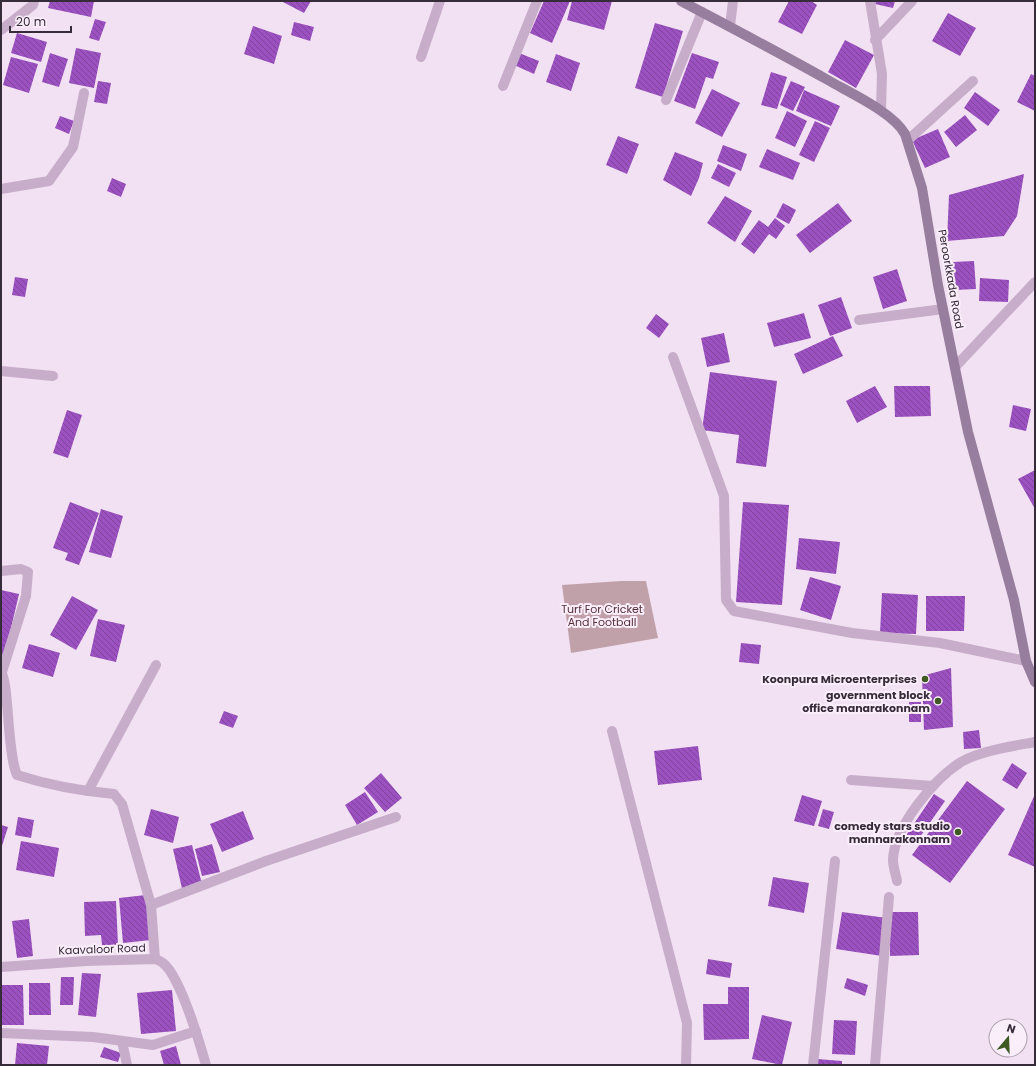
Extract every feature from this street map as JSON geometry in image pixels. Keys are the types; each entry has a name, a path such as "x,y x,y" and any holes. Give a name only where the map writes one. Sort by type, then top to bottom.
{"main road":[{"name":"Peroorkkada Road","path":"681,1 730,26 881,110 903,130 908,140 922,188 943,309 968,432 1014,600 1026,661 1035,682"}],"street":[{"path":"1,30 33,5 34,1"},
{"path":"421,57 440,1"},
{"path":"504,86 537,1"},
{"path":"730,26 733,1"},
{"path":"870,1 875,40 882,74 881,110"},
{"path":"875,40 912,1"},
{"path":"666,100 702,12"},
{"path":"908,140 973,81"},
{"path":"1,189 49,181 73,147 84,93"},
{"path":"955,367 1035,282"},
{"path":"858,320 943,309"},
{"path":"673,358 724,496 726,600 734,611 852,633 940,643 1026,661"},
{"path":"1,371 53,376"},
{"path":"1,571 21,569 28,572 26,596 2,672 11,754 17,775 35,781 88,792 114,794 122,804 152,906 155,959"},
{"path":"88,792 156,665"},
{"path":"612,731 687,1023 686,1065"},
{"path":"897,881 893,860 898,838 911,815 933,786 962,762 996,750 1035,742"},
{"path":"851,780 933,786"},
{"path":"152,906 266,862 396,817"},
{"path":"813,1065 835,861"},
{"path":"875,1065 889,897"},
{"name":"Kaavaloor Road","path":"1,967 86,960 155,959 164,963 180,992 196,1031 206,1065"},
{"path":"1,1032 93,1037 153,1045 196,1031"},
{"path":"122,1041 127,1065"}],"green space":[{"name":"Turf For Cricket And Football","path":"646,581 658,638 571,653 562,585"}],"building":[{"path":"50,1 94,1 91,17 48,8"},
{"path":"281,1 311,1 304,13"},
{"path":"544,1 570,1 552,43 530,33"},
{"path":"572,1 612,1 604,30 567,20"},
{"path":"789,1 811,1 817,5 802,34 778,22"},
{"path":"876,1 895,1 893,8 875,4"},
{"path":"948,13 976,28 960,56 932,41"},
{"path":"95,19 106,22 99,41 89,38"},
{"path":"294,22 314,27 310,41 291,35"},
{"path":"655,23 683,31 663,97 635,88"},
{"path":"253,26 282,36 274,64 244,54"},
{"path":"17,33 47,42 41,62 11,53"},
{"path":"845,40 874,55 856,88 828,72"},
{"path":"76,48 101,53 94,88 69,83"},
{"path":"50,53 68,59 59,87 42,82"},
{"path":"519,53 539,61 534,74 514,65"},
{"path":"692,53 719,62 713,79 706,77 695,109 674,101"},
{"path":"556,54 580,63 571,91 546,82"},
{"path":"11,57 38,64 29,93 3,85"},
{"path":"771,72 787,77 777,109 761,105"},
{"path":"1031,74 1035,76 1035,111 1017,102"},
{"path":"98,81 111,83 107,104 94,102"},
{"path":"791,81 805,87 793,111 780,105"},
{"path":"712,89 740,103 722,137 695,123"},
{"path":"804,90 840,106 831,126 796,111"},
{"path":"975,92 1000,110 988,126 964,108"},
{"path":"787,111 807,121 795,147 775,138"},
{"path":"965,115 977,130 956,147 944,132"},
{"path":"60,116 74,121 69,134 55,128"},
{"path":"815,121 830,128 814,162 799,155"},
{"path":"938,129 950,157 925,168 912,140"},
{"path":"618,136 639,144 627,174 606,165"},
{"path":"723,145 747,154 741,171 717,161"},
{"path":"767,149 800,163 793,180 759,167"},
{"path":"675,152 703,163 699,178 691,196 663,180"},
{"path":"718,164 736,173 729,187 711,178"},
{"path":"1024,174 1017,216 1004,236 947,241 949,195"},
{"path":"112,178 126,184 121,197 107,191"},
{"path":"725,196 752,211 735,242 707,223"},
{"path":"783,203 796,210 789,224 776,217"},
{"path":"838,203 852,221 810,253 796,235"},
{"path":"775,218 785,226 776,239 769,234 754,254 741,244 759,220 768,227"},
{"path":"974,261 976,289 955,290 953,262"},
{"path":"897,269 907,301 883,309 873,277"},
{"path":"15,277 28,279 25,297 12,295"},
{"path":"980,278 1009,280 1008,302 979,301"},
{"path":"841,297 852,328 830,336 818,305"},
{"path":"804,313 811,338 774,347 767,323"},
{"path":"656,314 669,324 659,338 646,328"},
{"path":"724,333 730,362 707,367 701,338"},
{"path":"833,336 843,356 803,374 794,354"},
{"path":"710,372 777,381 766,467 736,463 739,435 702,430"},
{"path":"875,386 887,407 857,423 846,401"},
{"path":"894,386 930,386 931,416 895,417"},
{"path":"1013,405 1031,409 1026,431 1009,427"},
{"path":"67,410 82,415 68,458 53,453"},
{"path":"1035,470 1035,509 1018,479"},
{"path":"70,502 99,513 79,565 65,560 68,553 53,548"},
{"path":"743,502 789,505 782,605 736,602"},
{"path":"101,509 123,516 111,558 89,552"},
{"path":"799,538 840,542 836,574 796,569"},
{"path":"810,577 841,586 831,620 800,610"},
{"path":"1,590 19,594 4,658 1,657"},
{"path":"882,593 918,595 916,634 880,633"},
{"path":"72,596 98,610 76,650 50,635"},
{"path":"926,596 965,596 964,631 926,631"},
{"path":"98,619 125,625 116,662 90,656"},
{"path":"741,643 761,645 759,664 739,662"},
{"path":"29,644 60,653 53,677 22,668"},
{"name":"government block office manarakonnam","path":"951,668 953,727 924,730 922,676"},
{"path":"909,702 921,702 921,722 909,722"},
{"path":"224,711 238,716 233,728 219,723"},
{"path":"979,730 981,748 964,749 963,732"},
{"path":"698,746 702,780 658,785 654,751"},
{"path":"1012,763 1027,773 1017,789 1002,780"},
{"path":"381,773 402,798 385,812 364,788"},
{"name":"comedy stars studio mannarakonnam","path":"967,781 1005,809 950,883 912,855"},
{"path":"365,792 378,812 357,825 345,805"},
{"path":"934,794 945,801 915,844 905,837"},
{"path":"1035,794 1035,867 1008,855"},
{"path":"802,795 822,801 814,826 794,821"},
{"path":"151,809 179,817 173,843 144,835"},
{"path":"823,809 834,812 829,829 818,826"},
{"path":"243,811 254,839 222,852 210,824"},
{"path":"18,817 34,820 31,838 15,835"},
{"path":"1,825 8,827 1,849"},
{"path":"21,841 59,848 54,877 16,870"},
{"path":"212,844 220,872 202,876 195,849"},
{"path":"192,845 203,888 183,893 173,849"},
{"path":"773,877 809,883 804,913 768,906"},
{"path":"146,895 151,940 123,943 119,898"},
{"path":"116,901 118,945 102,945 101,935 85,936 84,902"},
{"path":"842,912 887,918 882,956 836,949"},
{"path":"890,912 918,912 919,955 890,956"},
{"path":"29,919 33,956 17,958 12,921"},
{"path":"708,959 732,963 730,978 706,974"},
{"path":"82,973 101,974 96,1017 78,1015"},
{"path":"61,977 74,977 73,1005 60,1005"},
{"path":"847,978 868,985 865,996 844,988"},
{"path":"29,983 50,983 51,1015 29,1015"},
{"path":"1,985 23,985 24,1025 1,1025"},
{"path":"728,987 749,987 749,1039 704,1040 703,1004 728,1004"},
{"path":"172,990 176,1031 141,1034 137,993"},
{"path":"762,1015 792,1022 782,1065 752,1059"},
{"path":"834,1020 857,1021 855,1055 832,1054"},
{"path":"17,1043 49,1046 47,1065 15,1065"},
{"path":"176,1046 181,1065 164,1065 160,1051"},
{"path":"104,1047 121,1053 118,1062 100,1057"},
{"path":"817,1059 842,1061 842,1065 817,1065"}],"place":[{"name":"Koonpura Microenterprises","path":"925,679"},
{"name":"government block office manarakonnam","path":"938,701"},
{"name":"comedy stars studio mannarakonnam","path":"958,832"}]}
